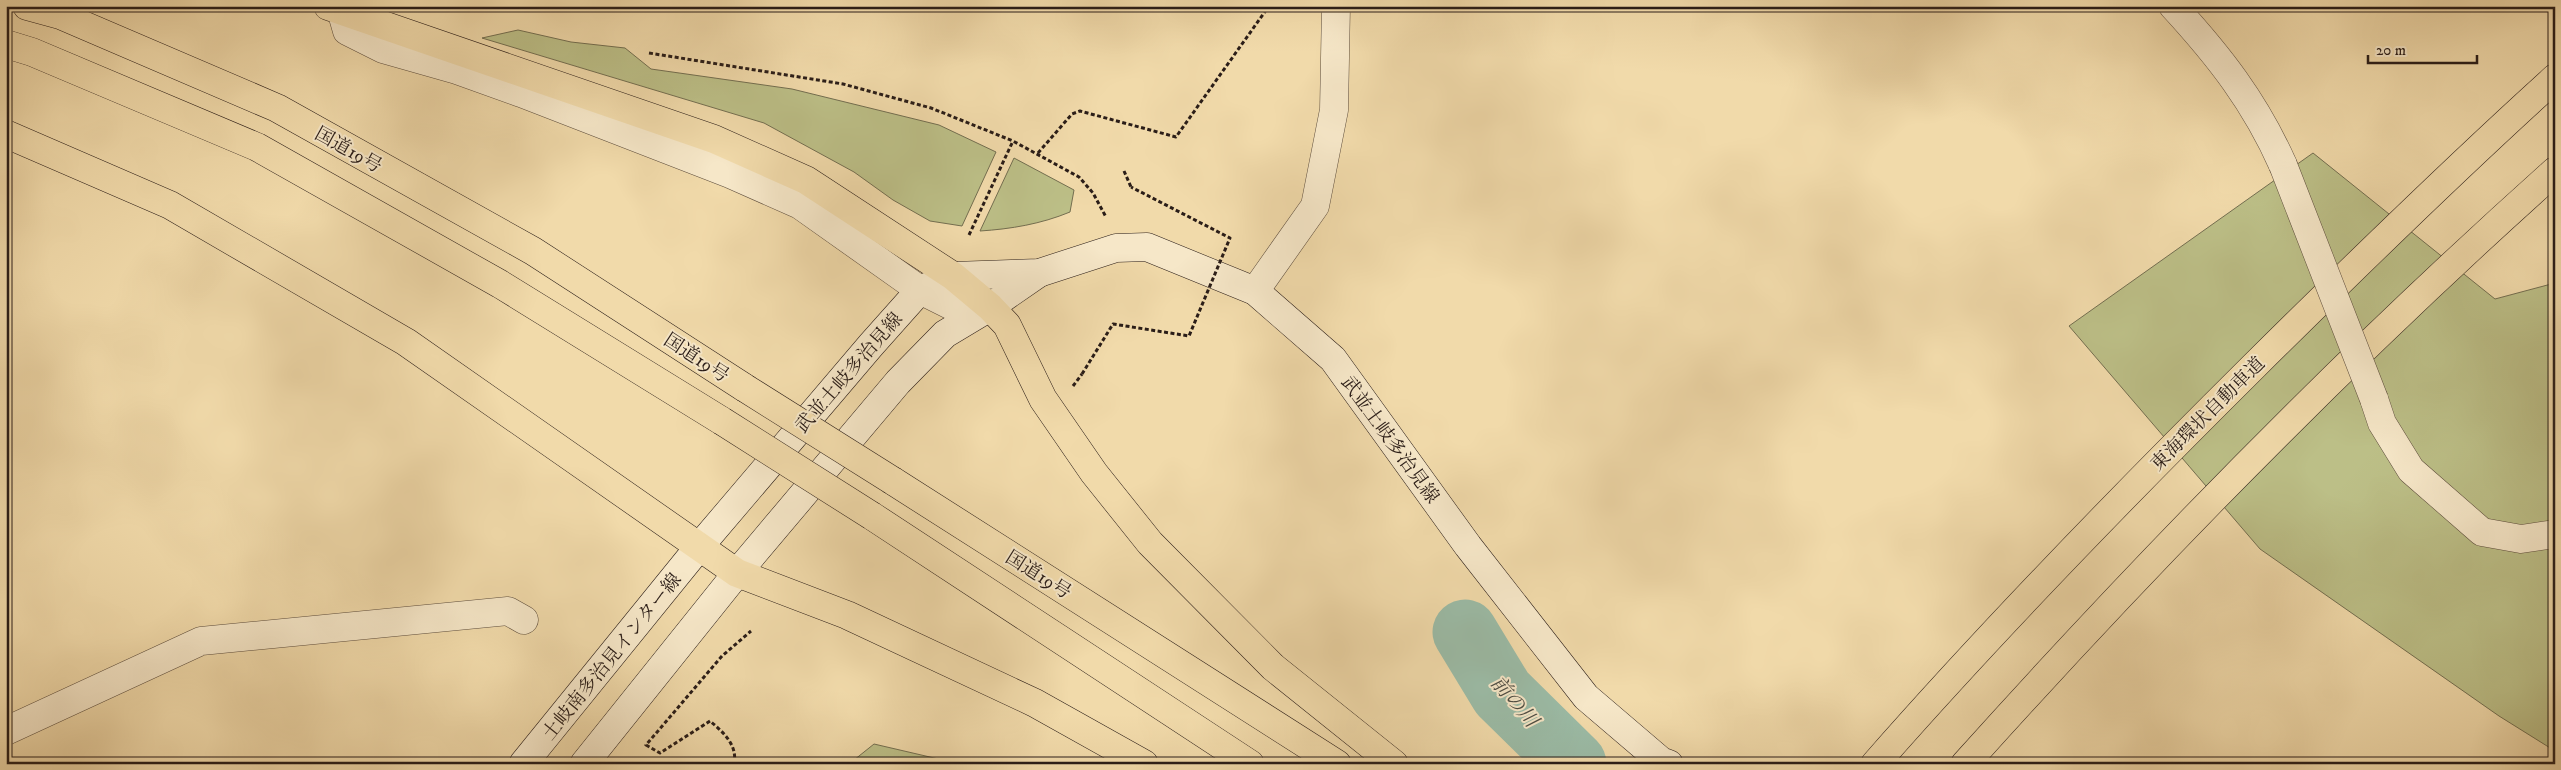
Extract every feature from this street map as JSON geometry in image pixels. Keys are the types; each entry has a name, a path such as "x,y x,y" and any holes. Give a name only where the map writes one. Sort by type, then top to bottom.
{"highway":[{"name":"国道19号","path":"27,6 60,15 277,108 533,251 1337,764"},
{"path":"337,7 704,136 806,180 953,276 990,306 1008,325 1043,399 1094,473 1150,543 1273,666 1394,764"},
{"path":"6,44 32,52 257,146 500,284 872,516 1250,764"},
{"name":"東海環状自動車道","path":"1875,764 2008,616 2154,465 2466,158 2555,78"},
{"path":"6,134 170,205 406,342 737,573 847,615 1026,699 1144,764"},
{"path":"1965,764 2086,631 2223,488 2332,381 2555,171"}],"main road":[{"path":"1255,291 1315,206 1334,110 1336,6"},
{"path":"2173,6 2236,80 2271,138 2382,422 2410,470 2482,532 2521,539 2555,534"},
{"path":"337,7 347,31 383,49 457,70 521,93 730,174 800,205 920,290 952,306 990,306"},
{"name":"武並土岐多治見線","path":"737,573 898,382 945,334 1039,273 1116,248 1147,246 1255,291 1333,359 1468,546 1586,697 1661,761 1669,764"},
{"name":"武並土岐多治見線","path":"699,547 870,344 920,290 953,276 1039,273"},
{"name":"土岐南多治見インター線","path":"523,764 699,547"},
{"path":"584,764 737,573"},
{"path":"6,731 202,641 508,611 524,620"}],"path":[{"path":"1038,153 1072,114 1080,111 1176,137 1269,6"},
{"path":"649,54 843,84 931,108 1013,141 1038,153 1078,177 1093,193 1107,218 1116,248"},
{"path":"969,235 1013,141"},
{"path":"1070,390 1113,324 1189,336 1230,238 1131,187 1124,171"},
{"path":"734,764 735,757 732,744 722,731 710,721 660,753 646,745 722,656 751,631"}],"green space":[{"path":"518,30 571,42 625,48 651,69 792,89 939,125 996,152 962,226 930,221 893,200 854,172 764,123 482,38"},
{"path":"2313,153 2495,299 2555,283 2555,751 2499,716 2260,549 2069,326"},
{"path":"1014,158 1074,190 1070,212 1026,225 980,231"},
{"path":"874,744 960,764 849,764"}],"waterway":[{"name":"前の川","path":"1465,632 1502,693 1574,764"}]}
